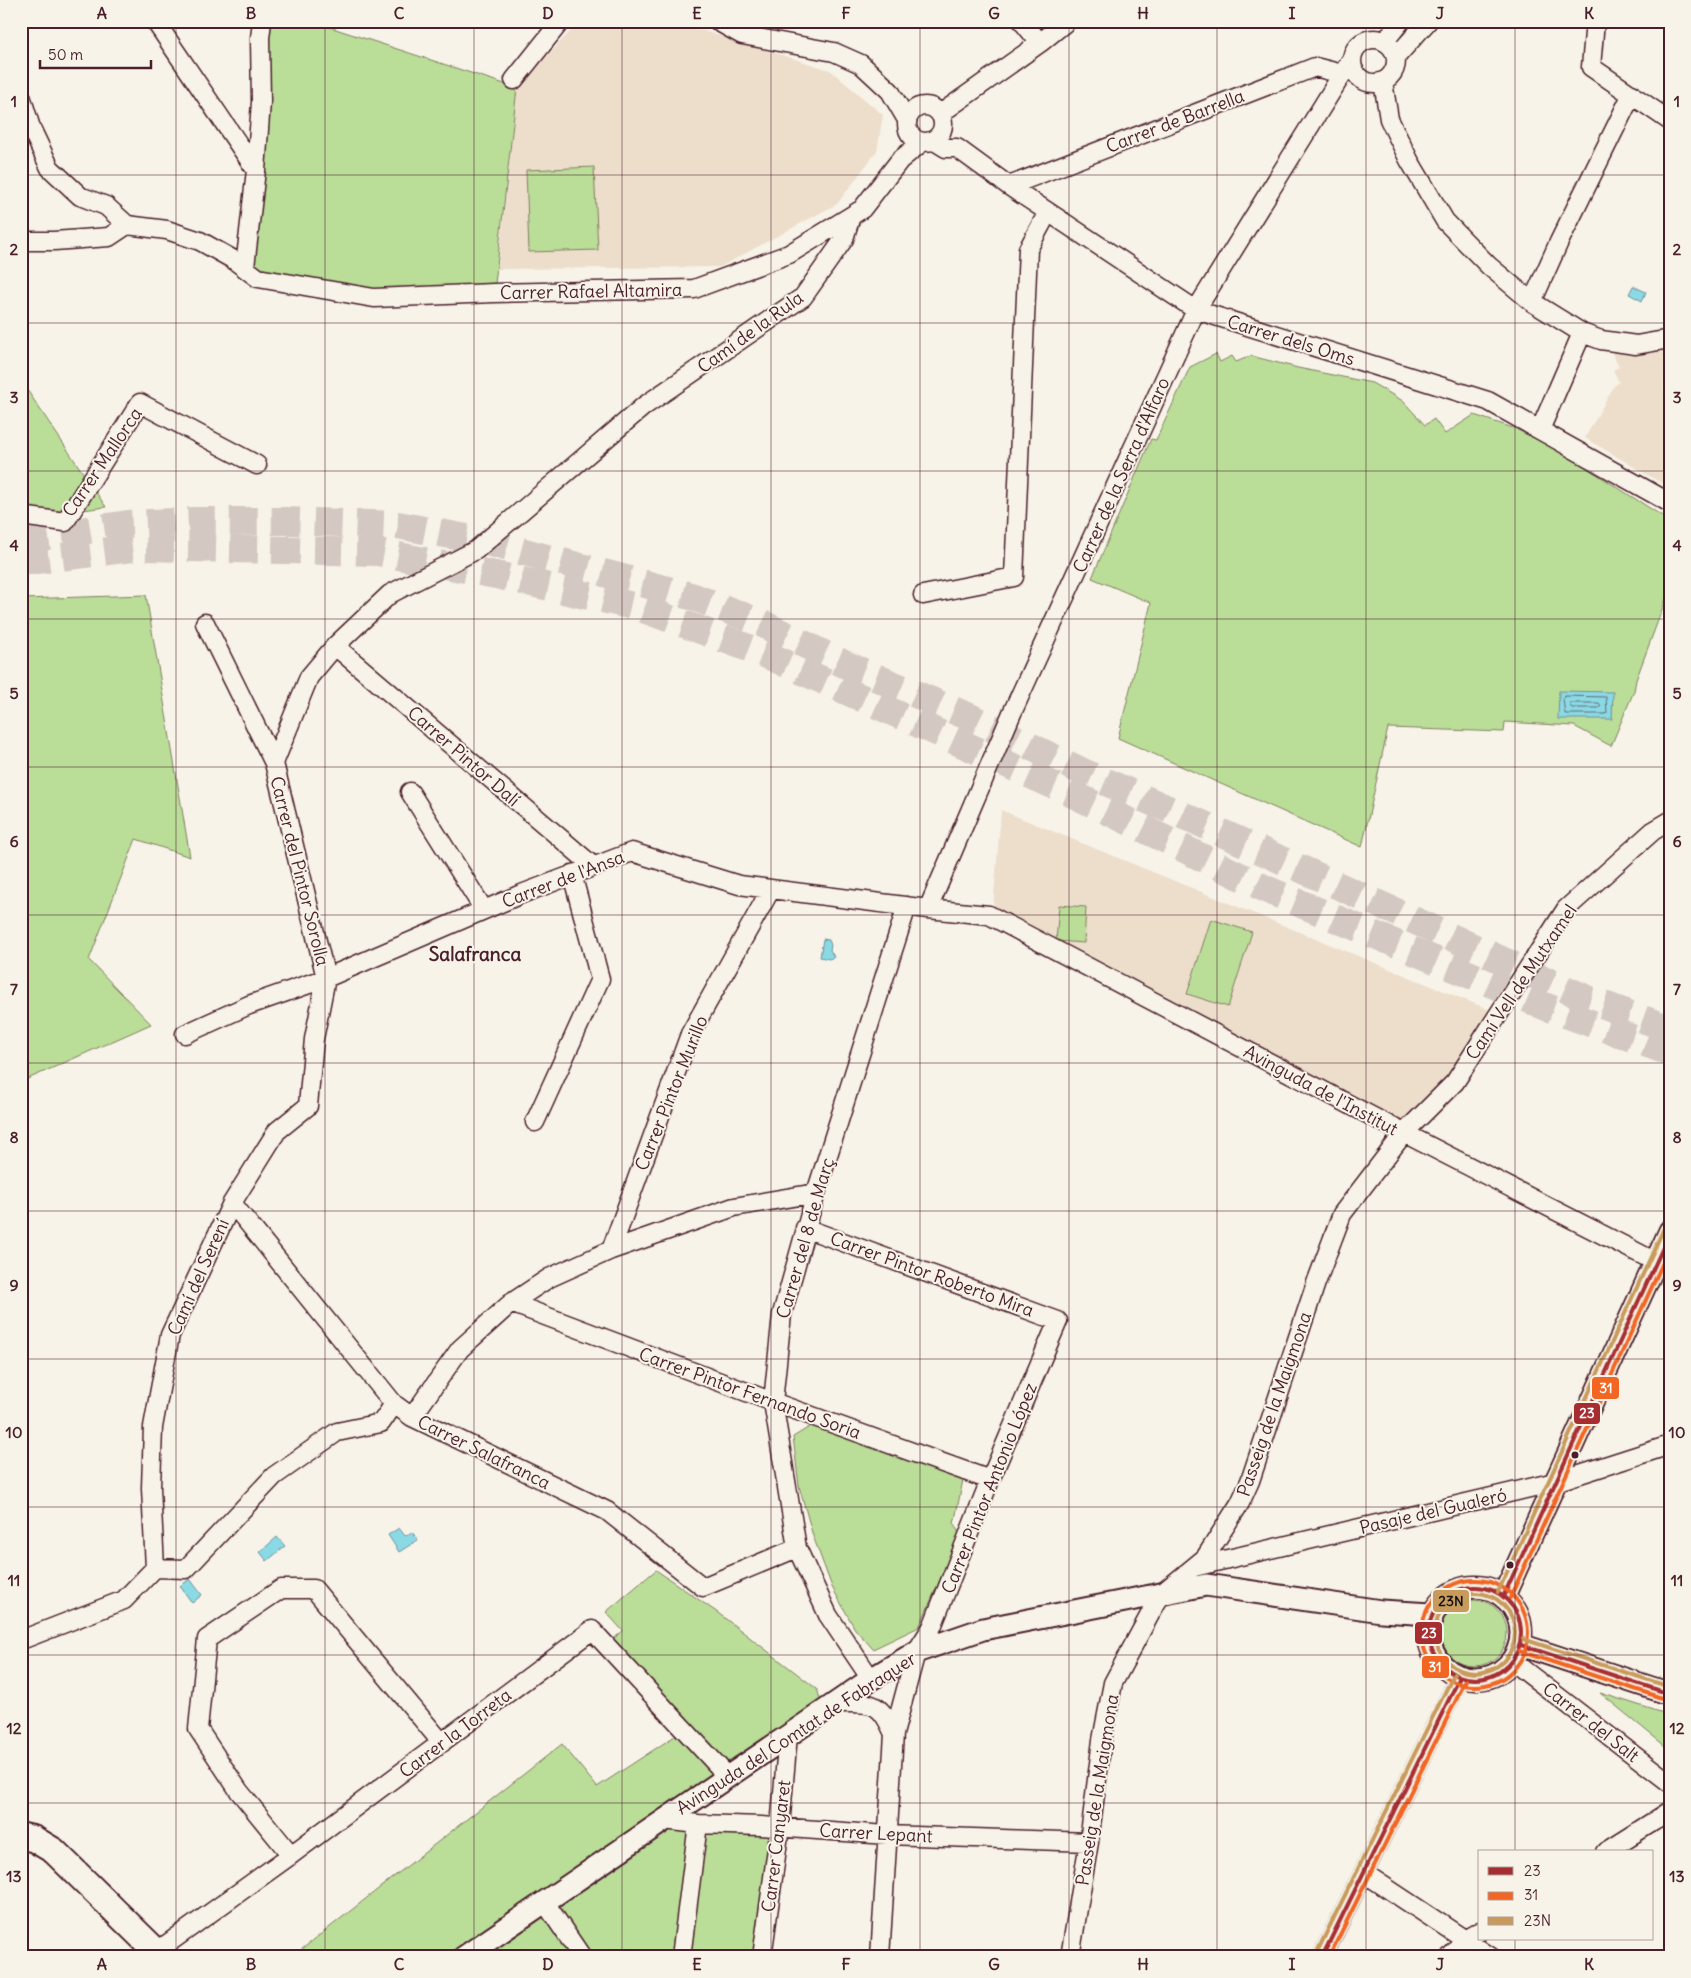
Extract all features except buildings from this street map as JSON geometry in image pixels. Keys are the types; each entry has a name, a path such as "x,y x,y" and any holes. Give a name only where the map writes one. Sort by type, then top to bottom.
{"main road":[{"path":"21,1836 34,1839 54,1851 159,1954"}],"street":[{"path":"155,21 256,170"},
{"path":"245,267 256,170 261,102 260,38 262,21"},
{"path":"514,80 561,21"},
{"path":"716,21 742,36 834,52 861,64 890,90 912,136 932,126 1066,21"},
{"path":"1022,21 1040,43"},
{"path":"1384,42 1401,21"},
{"path":"1396,57 1428,21"},
{"path":"1595,21 1591,67 1670,121"},
{"path":"1377,39 1394,50 1396,57 1394,72 1383,82 1375,84 1361,80 1352,68 1347,67 1353,52 1363,42 1377,39"},
{"name":"Carrer de Barrella","path":"1009,186 1315,67 1347,67"},
{"name":"Carrer de la Serra d'Alfaro","path":"928,909 1012,713 1196,310 1347,67"},
{"path":"1383,82 1389,119 1409,160 1445,221 1489,266 1532,302 1582,333 1601,340 1636,345 1670,339"},
{"path":"890,90 904,93 932,126"},
{"path":"1532,302 1559,242 1632,94"},
{"path":"21,96 31,128 50,168 80,196 106,206 127,225 109,237 54,241 21,240"},
{"path":"908,126 913,110 932,126"},
{"name":"Carrer Rafael Altamira","path":"900,160 902,144 908,126"},
{"name":"Carrer dels Oms","path":"932,126 954,139 957,148 1009,186 1196,310 1488,401 1670,503"},
{"name":"Carrer Rafael Altamira","path":"127,225 167,230 200,241 245,267 258,278 374,298 494,293 694,289 789,254 862,209 900,160 932,126"},
{"path":"923,595 1014,577 1028,249 1048,212"},
{"name":"Camí de la Rula","path":"274,764 309,677 335,646 390,594 476,550 644,406 803,298 844,239 851,216"},
{"path":"1540,430 1582,333"},
{"name":"Carrer Mallorca","path":"21,516 65,522 140,402 257,465"},
{"name":"Carrer del Pintor Sorolla","path":"205,623 274,764 326,978"},
{"name":"Carrer Pintor Dalí","path":"335,646 593,866"},
{"path":"410,792 484,910"},
{"name":"Camí Vell de Mutxamel","path":"1404,1133 1455,1082 1566,909 1653,831 1670,821"},
{"name":"Carrer de l'Ansa","path":"185,1034 249,1005 326,978 484,910 632,852 739,885 988,915"},
{"path":"535,1122 600,980 572,874"},
{"name":"Carrer Pintor Murillo","path":"611,1250 690,1034 771,888"},
{"name":"Carrer del 8 de Març","path":"870,1679 828,1615 797,1548 773,1402 782,1314 816,1193 907,906"},
{"name":"Avinguda de l'Institut","path":"988,915 1404,1133 1656,1262"},
{"name":"Camí del Serení","path":"155,1568 151,1488 153,1426 170,1334 232,1203 278,1131 308,1106 314,1039 326,978"},
{"name":"Passeig de la Maigmona","path":"1070,1957 1089,1842 1102,1740 1113,1683 1162,1594 1206,1558 1240,1503 1250,1481 1310,1301 1342,1214 1404,1133"},
{"path":"412,1417 460,1349 512,1303 549,1278 611,1250 734,1206 816,1193"},
{"name":"Carrer Salafranca","path":"232,1203 394,1404 412,1417 607,1511 703,1587 797,1548"},
{"name":"Carrer Pintor Roberto Mira","path":"806,1228 1058,1321"},
{"path":"1504,1596 1670,1231"},
{"name":"Carrer Pintor Fernando Soria","path":"512,1303 773,1402 990,1480"},
{"name":"Carrer Pintor Antonio López","path":"880,1957 894,1734 916,1652 932,1627 990,1480 1058,1321"},
{"path":"21,1640 124,1600 155,1568 186,1569 274,1476 337,1432 380,1423 394,1404"},
{"name":"Pasaje del Gualeró","path":"1194,1567 1555,1482 1670,1445"},
{"name":"Avinguda del Comtat de Fabraquer","path":"464,1957 870,1679 916,1652 983,1629 1206,1585 1381,1612 1431,1614"},
{"path":"1485,1587 1504,1596 1522,1625 1517,1653 1500,1672 1485,1678 1472,1679 1460,1677 1440,1664 1429,1644 1431,1614 1444,1597 1460,1588 1485,1587"},
{"path":"291,1855 239,1791 198,1729 207,1639 281,1589 314,1589 442,1743"},
{"name":"Carrer la Torreta","path":"159,1954 592,1630 719,1767 725,1778"},
{"path":"1517,1653 1670,1694"},
{"name":"Carrer del Salt","path":"1517,1653 1670,1783"},
{"path":"1322,1957 1460,1677"},
{"path":"836,1703 871,1703 886,1716 894,1734"},
{"name":"Carrer Canyaret","path":"762,1957 780,1827 788,1736"},
{"path":"1608,1850 1670,1811"},
{"name":"Carrer Lepant","path":"664,1820 698,1824 780,1827 887,1835 1089,1842"},
{"path":"681,1957 698,1824"},
{"path":"1364,1873 1473,1935 1491,1957"},
{"path":"544,1901 582,1957"},
{"path":"1450,1957 1473,1935"}],"shaded area":[{"path":"580,21 672,21 830,70 883,115 877,151 837,204 720,267 498,269 517,88"},
{"path":"1667,348 1664,390 1670,394 1670,470 1663,484 1585,438 1614,386 1619,382 1613,370 1619,367 1610,349"},
{"path":"1001,810 1495,1012 1442,1085 1397,1127 993,909"}],"green space":[{"path":"262,21 311,21 517,88 494,293 374,298 245,267"},
{"path":"594,167 598,250 529,252 526,170"},
{"path":"1216,354 1220,362 1232,356 1236,362 1251,356 1372,383 1403,401 1425,425 1434,419 1445,434 1474,415 1516,429 1565,454 1670,521 1670,588 1636,680 1634,691 1611,746 1574,726 1505,722 1504,732 1388,728 1362,847 1118,738 1151,603 1092,578 1151,439 1156,440 1190,367"},
{"path":"21,381 106,507 21,518"},
{"path":"146,595 190,857 136,839 89,960 151,1024 21,1082 21,599"},
{"path":"1059,905 1086,907 1084,943 1056,941"},
{"path":"1211,919 1252,932 1228,1007 1187,994"},
{"path":"811,1426 963,1480 954,1524 960,1535 919,1627 873,1649 855,1629 832,1587 813,1536 799,1486 793,1437"},
{"path":"656,1570 718,1613 817,1689 821,1702 719,1767 725,1779 665,1819 780,1827 762,1957 292,1957 562,1744 597,1787 684,1730 606,1645 623,1631 606,1612"},
{"path":"1474,1600 1486,1603 1497,1610 1504,1621 1507,1633 1504,1645 1497,1656 1486,1663 1474,1666 1462,1663 1451,1656 1444,1645 1441,1633 1444,1621 1451,1610 1462,1603"},
{"path":"1600,1693 1670,1715 1670,1750"}],"water":[{"path":"1633,286 1646,292 1642,301 1629,294"},
{"path":"1559,691 1613,692 1612,719 1558,719"},
{"path":"823,939 829,940 830,950 834,957 829,959 820,957"},
{"path":"399,1528 405,1536 412,1532 418,1540 399,1552 388,1535"},
{"path":"277,1537 285,1546 267,1561 260,1552"},
{"path":"190,1579 202,1595 192,1603 180,1586"}],"tunnel":[{"path":"21,540 128,524 195,521 286,521 398,525 487,542 694,597 761,623 844,664 972,718 1083,772 1198,822 1585,998 1670,1029"},
{"path":"21,562 141,547 378,552 501,576 638,607 765,654 1077,796 1268,890 1549,1008 1670,1052"}],"transit line":[{"name":"23N","path":"1498,1592 1664,1228"},
{"name":"23","path":"1504,1595 1670,1232"},
{"name":"31","path":"1510,1598 1670,1247"},
{"name":"31","path":"1475,1580 1495,1584 1512,1596 1524,1613 1528,1633 1524,1653 1512,1670 1495,1682 1475,1686 1455,1682 1438,1670 1426,1653 1422,1633 1426,1613 1438,1596 1455,1584 1475,1580"},
{"name":"23","path":"1475,1587 1493,1590 1508,1600 1518,1615 1521,1633 1518,1651 1508,1666 1493,1676 1475,1679 1457,1676 1442,1666 1432,1651 1429,1633 1432,1615 1442,1600 1457,1590 1475,1587"},
{"name":"23N","path":"1475,1593 1490,1596 1503,1605 1512,1618 1515,1633 1512,1648 1503,1661 1490,1670 1475,1673 1460,1670 1447,1661 1438,1648 1435,1633 1438,1618 1447,1605 1460,1596 1475,1593"},
{"name":"23N","path":"1523,1639 1670,1687"},
{"name":"23","path":"1521,1645 1670,1694"},
{"name":"31","path":"1519,1651 1668,1700"},
{"name":"23N","path":"1316,1954 1454,1674"},
{"name":"23","path":"1322,1957 1460,1677"},
{"name":"31","path":"1329,1957 1466,1680"}],"district":[{"name":"Salafranca","path":"475,954"}]}
